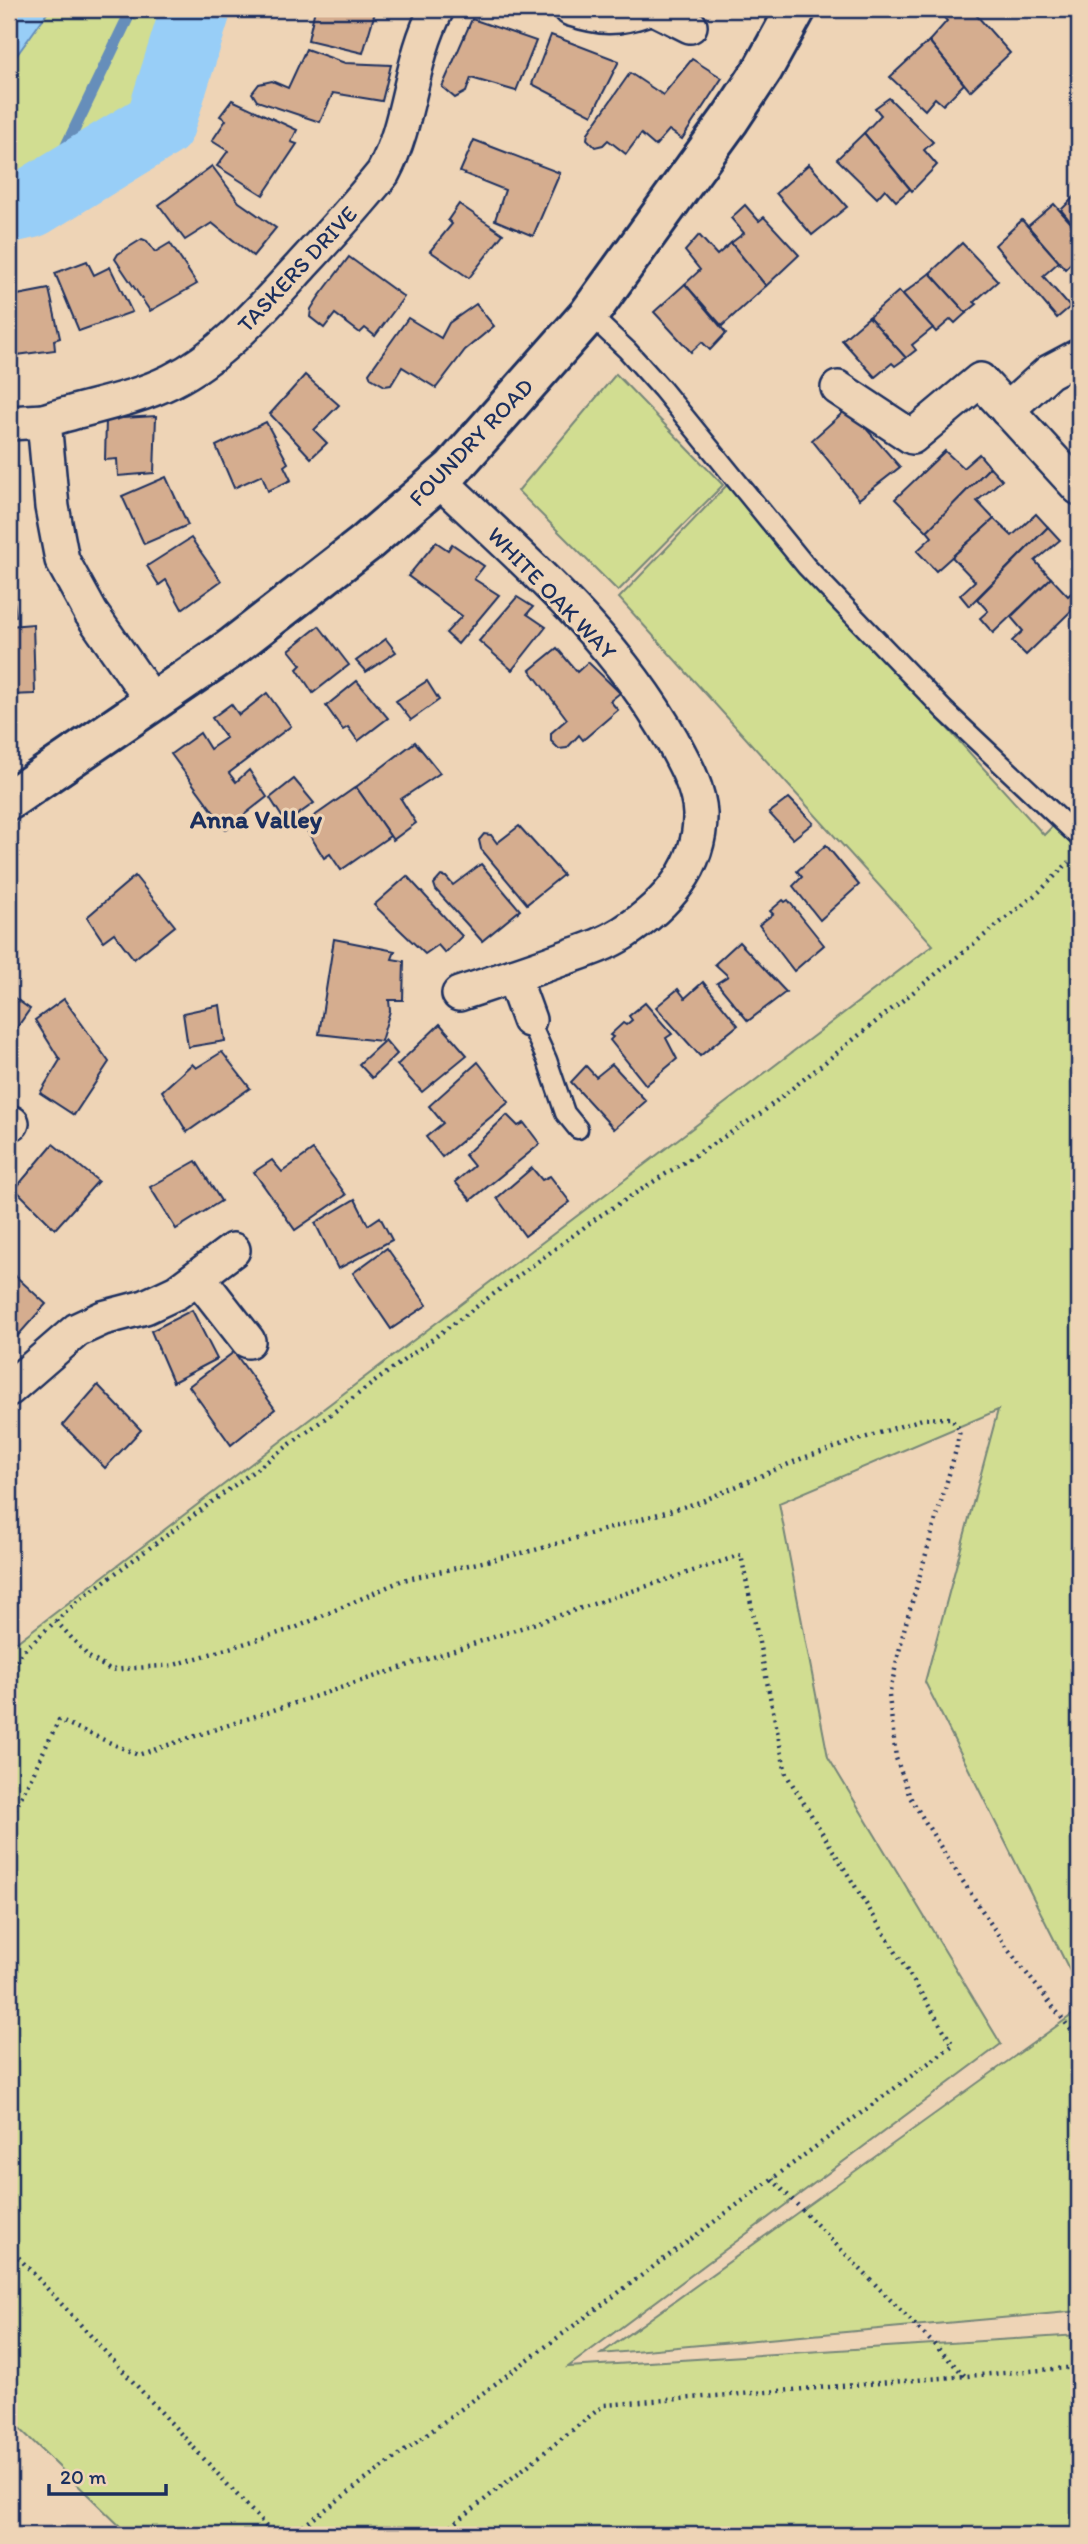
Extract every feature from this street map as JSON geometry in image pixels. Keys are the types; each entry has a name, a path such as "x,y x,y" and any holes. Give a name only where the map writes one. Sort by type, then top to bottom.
{"street":[{"name":"TASKERS DRIVE","path":"9,423 44,421 129,398 170,381 202,362 237,334 383,173 395,152 426,29 438,9"},
{"path":"570,9 606,18 628,16 646,9"},
{"path":"656,9 690,26"},
{"name":"FOUNDRY ROAD","path":"9,800 230,649 312,587 439,480 481,438 589,314 730,119 763,69 796,9"},
{"path":"1007,410 1049,372 1079,356"},
{"path":"838,388 912,437 980,380 1079,488"},
{"path":"44,421 52,507 62,560 91,613 153,702"},
{"name":"WHITE OAK WAY","path":"439,480 525,559 588,622 643,692 687,767 700,812 699,837 693,858 682,880 663,902 622,934 597,946 458,993"},
{"path":"513,976 529,1020"},
{"path":"9,1389 77,1330 103,1318 145,1307 177,1293 233,1250"},
{"path":"198,1277 248,1341"}],"lane":[{"path":"589,314 627,350 662,389 806,566 944,710 1079,837"},
{"path":"529,1020 547,1060 565,1113 578,1129"}],"path":[{"path":"9,1673 23,1651 79,1600 598,1217 760,1114 1040,891 1069,862"},
{"path":"56,1621 89,1657 110,1670 174,1665 295,1628 403,1580 535,1550 700,1502 803,1458 922,1419 950,1418 960,1430 956,1450 907,1618 889,1696 896,1758 910,1797 953,1866 1006,1947 1079,2040"},
{"path":"9,1822 60,1720 138,1755 741,1555 786,1774 953,2045 291,2535"},
{"path":"772,2179 965,2376"},
{"path":"9,2247 274,2535"},
{"path":"440,2535 604,2405 1079,2367"}],"green space":[{"path":"9,9 204,9 168,125 31,203 9,208"},
{"path":"616,374 723,485 618,591 518,491"},
{"path":"727,485 1044,835 1079,799 1079,1989 925,1682 998,1410 779,1503 828,1757 1001,2044 568,2367 1079,2335 1079,2535 129,2535 9,2418 9,1648 933,945 619,598"},
{"path":"1079,2010 1079,2311 601,2354"}],"water":[{"path":"9,9 50,9 9,66"}],"building":[{"path":"315,9 376,9 363,53 308,40"},
{"path":"949,9 971,9 1010,53 970,91 929,41 947,21 942,15"},
{"path":"472,19 536,41 516,91 471,78 466,92 455,98 442,87"},
{"path":"551,35 619,61 592,115 532,84"},
{"path":"929,41 964,84 943,105 935,98 925,110 890,77"},
{"path":"306,49 345,63 391,65 382,101 333,93 320,122 257,101 252,93 259,84 272,81 288,88"},
{"path":"692,59 722,78 682,139 669,130 655,146 641,134 626,154 608,140 595,147 587,139 588,133 630,73 663,95"},
{"path":"889,98 933,142 924,150 937,165 912,191 864,133 881,115 875,108"},
{"path":"232,100 297,130 291,142 297,144 263,195 217,166 228,151 212,141 226,120 220,116"},
{"path":"864,133 910,189 896,201 885,189 877,198 837,159"},
{"path":"474,140 560,173 533,236 495,220 505,190 460,172"},
{"path":"809,164 847,207 812,235 776,193"},
{"path":"212,166 239,202 276,228 253,256 212,223 185,240 159,205"},
{"path":"1079,192 1079,232 1061,210"},
{"path":"459,204 503,234 469,278 430,251 452,224 448,220"},
{"path":"1054,204 1079,232 1079,265 1074,260 1065,269 1028,226"},
{"path":"745,205 759,221 764,217 799,255 766,286 731,243 744,233 731,218"},
{"path":"1022,220 1059,262 1043,276 1070,307 1057,318 995,245"},
{"path":"699,235 717,255 731,243 766,286 722,326 685,284 700,270 685,251"},
{"path":"142,239 147,241 155,252 170,243 197,284 150,311 115,259 118,254"},
{"path":"962,243 998,281 974,302 977,304 966,313 930,273"},
{"path":"349,257 404,297 375,336 365,328 360,333 335,314 324,328 310,317 311,309 318,298"},
{"path":"87,261 94,275 110,267 132,312 79,331 55,273"},
{"path":"930,273 966,313 955,323 951,319 936,332 903,294"},
{"path":"9,283 12,296 49,289 60,338 54,340 55,350 9,356"},
{"path":"685,284 726,333 710,350 702,342 691,352 654,312"},
{"path":"899,291 933,328 912,345 916,350 906,358 869,317"},
{"path":"476,304 494,326 465,350 436,388 402,367 391,385 385,386 371,378 369,373 408,318 441,338 449,323"},
{"path":"869,317 906,358 895,366 892,363 875,377 842,340"},
{"path":"305,375 339,405 314,430 327,443 311,458 270,414"},
{"path":"848,408 900,467 859,499 812,440"},
{"path":"156,416 154,473 118,476 117,459 105,460 106,419"},
{"path":"266,422 288,463 284,466 291,480 268,491 262,475 234,488 216,446"},
{"path":"945,451 963,468 979,454 990,467 927,531 895,499"},
{"path":"990,467 1002,480 977,501 994,519 936,571 917,551 932,537 927,531"},
{"path":"166,477 188,525 144,544 122,496"},
{"path":"1036,514 1048,527 969,606 960,595 975,581 952,557 994,519 1012,536"},
{"path":"1048,527 1060,540 1035,561 1051,578 993,633 980,618 988,611 977,599"},
{"path":"191,538 221,581 182,609 166,580 159,585 147,566"},
{"path":"436,542 448,550 452,544 484,566 474,579 499,595 458,644 446,633 462,616 408,576"},
{"path":"9,565 16,616 9,617"},
{"path":"1051,578 1068,596 1079,586 1079,619 1072,610 1026,655 1012,641 1023,631 1011,617"},
{"path":"517,597 533,607 527,614 546,627 512,670 479,641"},
{"path":"33,624 35,694 9,695 9,626"},
{"path":"319,626 349,665 313,693 297,669 301,665 289,650"},
{"path":"386,639 396,652 366,672 356,661"},
{"path":"557,648 577,672 588,662 620,693 610,701 618,710 583,740 579,735 567,748 559,749 551,741 551,733 567,719 530,670"},
{"path":"357,681 388,718 358,741 348,727 343,730 326,706"},
{"path":"427,681 439,700 411,720 396,701"},
{"path":"267,693 291,726 229,773 236,782 249,770 267,797 226,829 171,754 200,733 210,749 226,738 212,718 231,704 239,715"},
{"path":"415,742 440,773 401,799 416,823 393,840 356,787"},
{"path":"294,779 314,803 286,823 270,798"},
{"path":"356,787 390,836 341,870 330,854 324,858 303,824"},
{"path":"789,798 813,823 793,839 769,813"},
{"path":"519,826 563,875 527,904 481,849 479,840 484,834 491,835 497,843"},
{"path":"826,845 859,885 820,920 793,886 802,877 797,871"},
{"path":"481,864 520,910 482,941 436,890 434,884 441,876 446,877 453,885"},
{"path":"135,876 175,926 134,959 114,933 103,941 87,917"},
{"path":"407,876 462,936 445,953 438,945 425,954 374,905"},
{"path":"783,900 788,900 824,945 794,971 759,925 773,914 770,911"},
{"path":"334,939 395,951 392,959 404,961 403,1000 389,1000 390,1011 381,1041 319,1034"},
{"path":"739,942 786,992 748,1021 717,983 728,976 715,964"},
{"path":"703,982 738,1025 700,1056 656,1007 678,989 685,998"},
{"path":"9,994 30,1009 9,1039"},
{"path":"64,999 109,1062 74,1115 40,1093 60,1060 35,1020"},
{"path":"645,1003 672,1034 666,1038 677,1059 646,1085 610,1040 613,1037 610,1035 623,1023 626,1025 632,1020 629,1016"},
{"path":"220,1005 225,1041 188,1047 183,1013"},
{"path":"440,1024 467,1055 422,1092 397,1065"},
{"path":"385,1040 397,1054 372,1078 359,1064"},
{"path":"222,1052 250,1088 187,1132 162,1091 192,1064 196,1068"},
{"path":"478,1062 509,1102 442,1157 426,1137 443,1123 429,1106"},
{"path":"612,1064 646,1101 614,1129 571,1082 586,1066 596,1077"},
{"path":"507,1115 518,1126 524,1123 540,1144 471,1200 455,1182 474,1166 465,1155"},
{"path":"53,1144 98,1181 55,1229 15,1189"},
{"path":"313,1150 346,1195 295,1230 254,1172 272,1160 282,1172"},
{"path":"196,1161 221,1201 176,1229 150,1187"},
{"path":"532,1168 542,1180 550,1176 570,1202 525,1236 497,1198"},
{"path":"355,1199 368,1225 380,1217 392,1240 338,1269 315,1223"},
{"path":"387,1248 427,1305 391,1329 353,1273"},
{"path":"9,1270 46,1304 14,1340 9,1336"},
{"path":"192,1310 217,1359 173,1382 151,1331"},
{"path":"234,1352 275,1409 231,1445 189,1386"},
{"path":"98,1385 141,1430 105,1468 63,1425"}],"waterway":[{"path":"9,194 28,186 59,161 132,9"},
{"path":"9,208 31,203 160,124 196,9"}],"district":[{"name":"Anna Valley","path":"256,819"}]}
